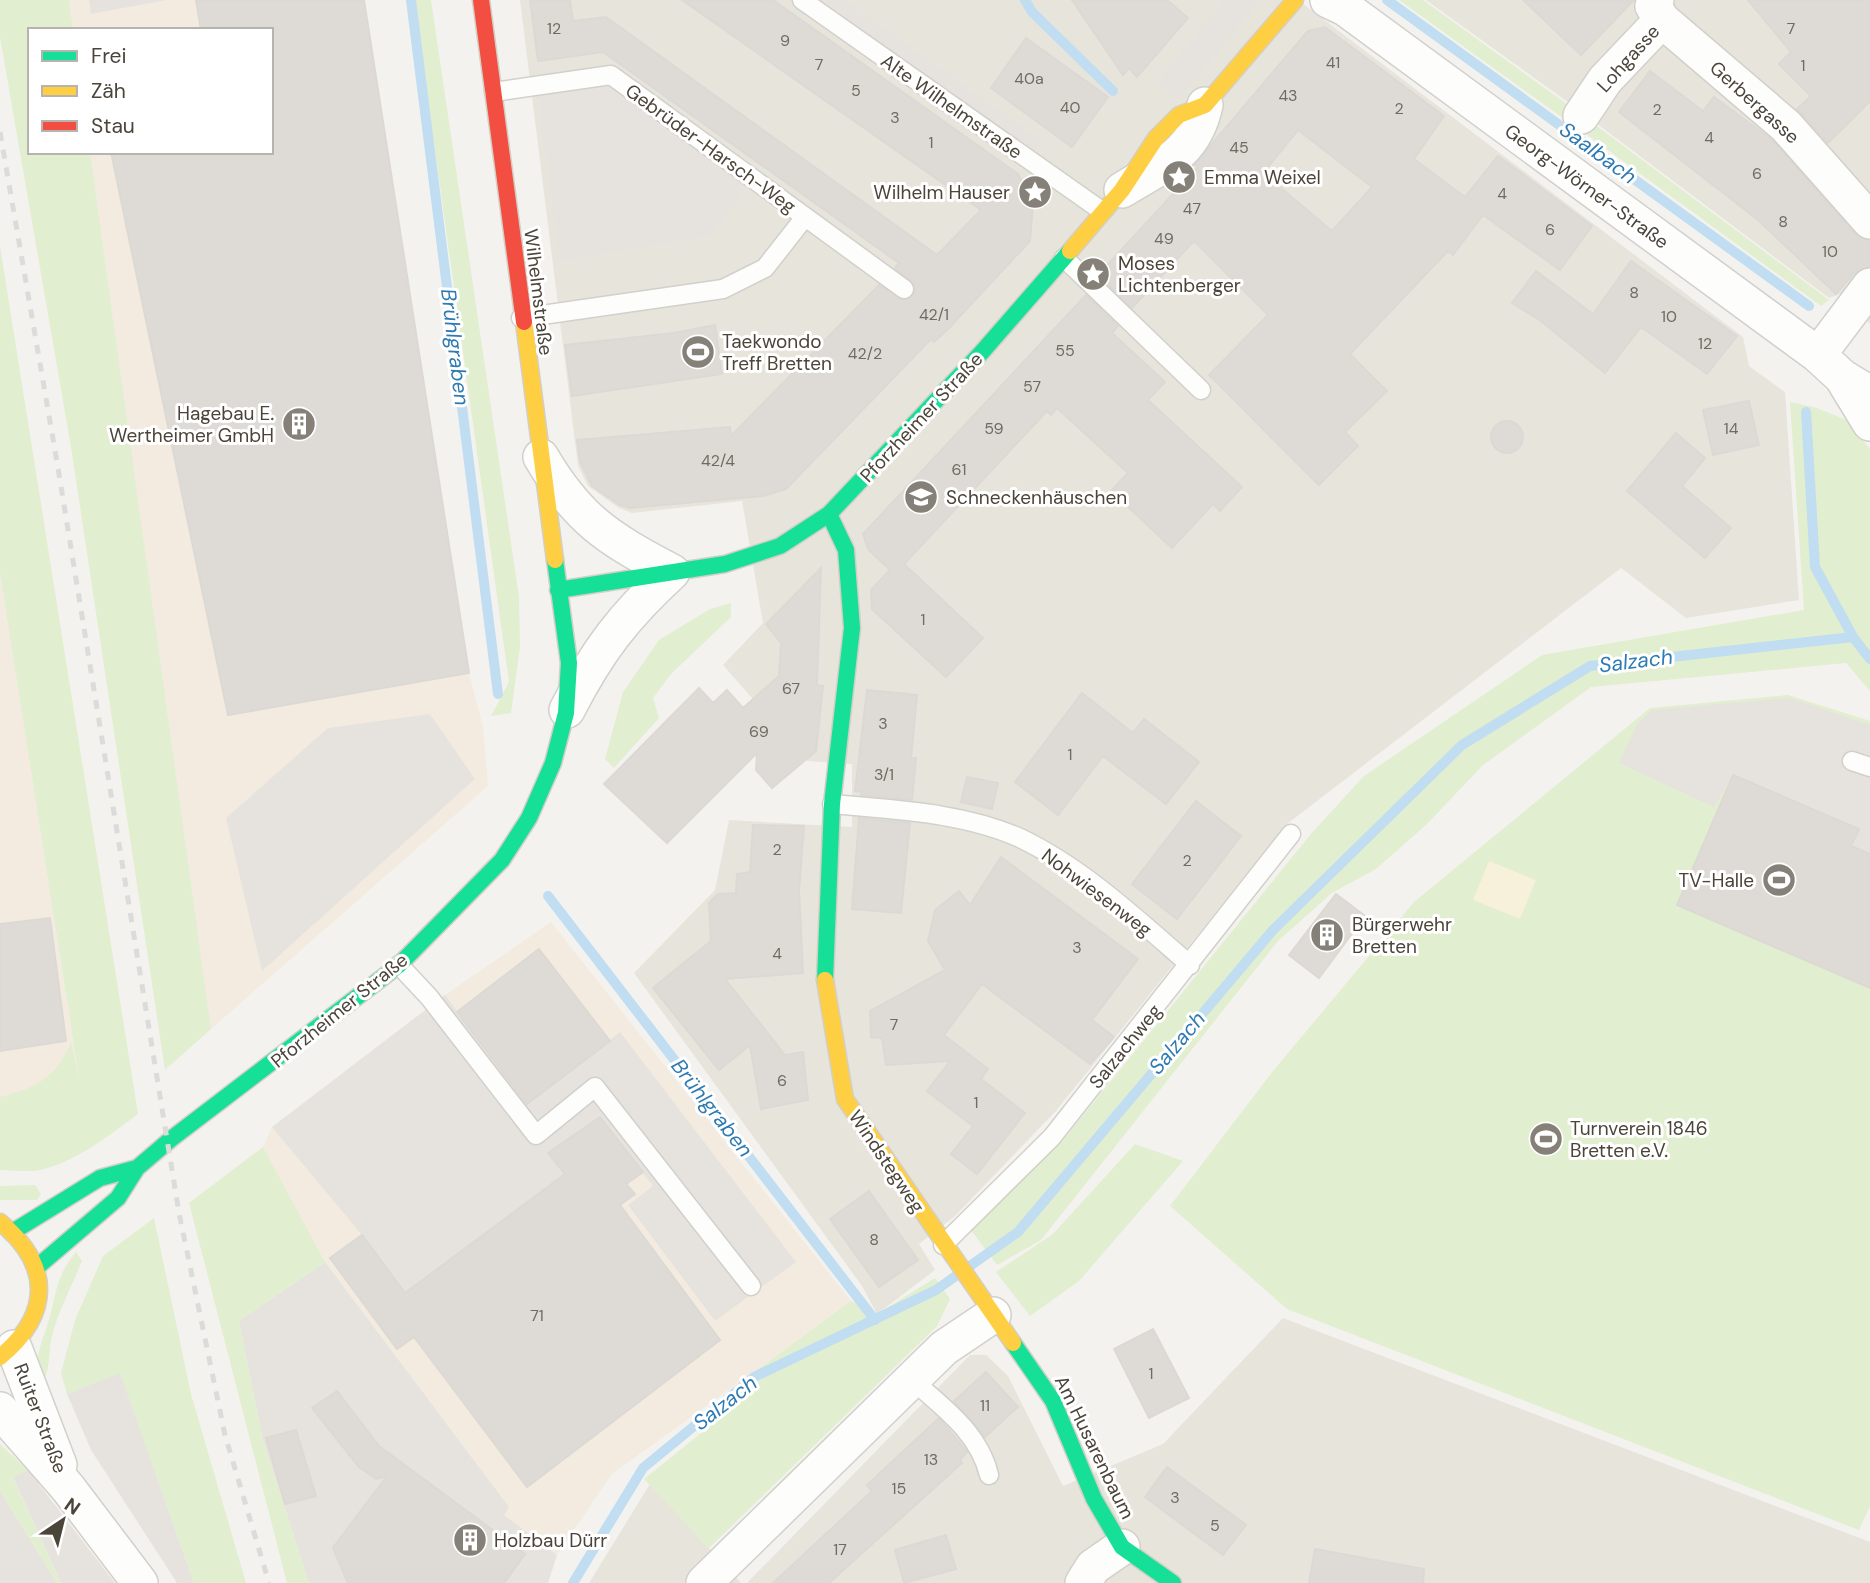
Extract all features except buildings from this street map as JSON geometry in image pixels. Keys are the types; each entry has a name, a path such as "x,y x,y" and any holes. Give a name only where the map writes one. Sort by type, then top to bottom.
{"street":[{"name":"Wilhelmstraße","path":"481,0 558,590"},
{"name":"Pforzheimer Straße","path":"37,1267 118,1198 137,1168 400,965 502,860 529,818 553,763 566,713 569,663 558,590 724,564 780,546 829,514 982,352 1112,201 1177,156 1199,131 1205,105 1294,0"},
{"name":"Georg-Wörner-Straße","path":"1328,0 1345,8 1843,375 1870,423"},
{"name":"Lohgasse","path":"1581,116 1659,10"},
{"name":"Gerbergasse","path":"1659,10 1786,126 1870,221"},
{"path":"1843,375 1870,286"},
{"path":"539,454 559,487 583,516 629,549 672,572"},
{"name":"Windstegweg","path":"829,514 846,550 852,628 832,804 825,979 845,1099 984,1301"},
{"name":"Pforzheimer Straße","path":"566,713 587,670 616,629 632,609 672,572"},
{"name":"Pforzheimer Straße","path":"7,1227 100,1178 137,1168"},
{"path":"7,1227 32,1254 40,1289 37,1311 28,1331 7,1353"},
{"path":"704,1583 944,1348 984,1301"},
{"name":"Am Husarenbaum","path":"984,1301 1053,1401 1094,1499 1122,1547 1173,1583"},
{"name":"Ruiter Straße","path":"7,1353 68,1488"},
{"name":"Ruiter Straße","path":"0,1410 68,1488 140,1583"},
{"path":"1083,1583 1093,1567 1122,1547"}],"lane":[{"name":"Alte Wilhelmstraße","path":"802,0 1112,201"},
{"name":"Gebrüder-Harsch-Weg","path":"494,92 611,75 904,289"},
{"name":"Gebrüder-Harsch-Weg","path":"521,318 723,289 765,268 805,217"},
{"path":"1064,258 1201,390"},
{"path":"1852,761 1870,767"},
{"name":"Nohwiesenweg","path":"832,804 926,813 981,825 1018,838 1058,859 1124,908 1190,965"},
{"name":"Salzachweg","path":"946,1249 1052,1137 1292,834"},
{"path":"400,965 429,997 536,1135 595,1087 751,1286"},
{"path":"912,1380 971,1436 984,1454 989,1475"}],"shaded area":[{"name":"Hagebau E. Wertheimer GmbH","path":"69,0 364,0 469,673 483,727 488,786 211,1029 90,154 273,154 273,28 73,28"},
{"path":"89,0 167,0 91,14"},
{"path":"520,0 1298,0 1743,337 1749,366 1785,392 1799,600 1686,618 1621,568 1287,824 1055,1112 955,1216 919,1244 935,1270 877,1314 862,1286 634,973 715,890 729,820 852,827 852,764 807,761 723,665 763,623 742,501 632,513 619,508 588,486 578,466"},
{"path":"823,0 845,0 1042,141 1035,152"},
{"path":"1225,0 1261,0 1179,100 1157,82"},
{"path":"1426,0 1870,0 1870,324 1840,294 1829,298 1576,108"},
{"path":"611,75 753,179 711,236 560,261 536,86"},
{"path":"0,573 84,1111 0,1160"},
{"path":"1790,698 1870,725 1870,854 1851,846 1858,830 1733,776 1714,807 1619,763 1637,724 1652,710"},
{"path":"430,714 475,779 262,971 226,818 328,728"},
{"path":"551,922 851,1301 611,1475 557,1555 504,1515 509,1507 325,1262 263,1147 272,1127 445,995"},
{"path":"445,995 527,1104 620,1032 796,1262 715,1321 628,1205 653,1186 600,1117 548,1153 565,1174 405,1293 362,1235 272,1127"},
{"path":"325,1262 509,1507 504,1515 557,1555 548,1583 309,1583 263,1440 239,1321"},
{"path":"1283,1318 1870,1542 1870,1583 747,1583 970,1355 986,1355 1008,1376 1063,1486 1163,1444"},
{"path":"120,1373 194,1583 177,1583 91,1450 67,1394"},
{"path":"28,1470 115,1583 61,1583 13,1477"},
{"path":"650,1484 741,1583 589,1583"},
{"path":"0,1491 57,1583 0,1583"}],"green space":[{"path":"0,0 69,0 73,28 28,28 28,154 90,154 211,1029 165,1070 71,447 0,37"},
{"path":"414,0 431,0 519,597 520,647 511,713 491,716 509,682"},
{"path":"1399,0 1423,0 1575,110 1567,121"},
{"path":"1589,120 1829,300 1821,306 1582,131"},
{"path":"0,246 138,1114 69,1160 44,1169 28,1171 0,1170 0,1097 24,1090 43,1080 59,1064 71,1042 80,1084 0,573"},
{"path":"1790,402 1817,408 1846,420 1870,449 1870,691 1846,663 1591,687 1482,766 1427,824 1376,869 1332,893 1278,941 1041,1240 997,1265 971,1230 1064,1139 1310,835 1364,776 1542,655 1804,610"},
{"path":"731,603 731,617 671,674 653,698 659,718 614,768 605,759 623,692 659,640 710,609"},
{"name":"Turnverein 1846 Bretten e.V.","path":"1788,695 1870,721 1870,1506 1859,1530 1287,1309 1170,1206 1273,1071 1414,902 1650,708"},
{"path":"1135,1144 1183,1161 1079,1281 1030,1316 996,1272 1053,1234"},
{"path":"263,1147 325,1262 239,1321 263,1440 309,1583 287,1583 189,1203"},
{"path":"35,1185 41,1194 37,1200 0,1200 0,1186"},
{"path":"154,1218 191,1394 246,1583 194,1583 120,1374 67,1394 61,1373 75,1320 103,1256"},
{"path":"76,1252 82,1261 55,1326 47,1370 39,1388 37,1362 40,1348 60,1278"},
{"path":"935,1278 950,1299 937,1326 709,1548 644,1479 756,1389 747,1377 851,1301 877,1314"},
{"path":"0,1444 28,1470 13,1478 61,1583 57,1583 0,1491"}],"sand":[{"path":"1489,861 1536,880 1520,919 1473,900"}],"waterway":[{"name":"Brühlgraben","path":"411,0 498,694"},
{"name":"Saalbach","path":"1025,0 1032,12 1113,91"},
{"name":"Saalbach","path":"1387,0 1809,306"},
{"name":"Saalbach","path":"1806,412 1815,567 1853,637 1870,659"},
{"name":"Salzach","path":"573,1583 643,1468 754,1377 936,1290 1018,1232 1273,930 1462,745 1590,666 1853,637"},
{"name":"Brühlgraben","path":"548,896 875,1320"}],"railway":[{"path":"0,132 57,462 179,1213 225,1435 269,1583"}],"traffic: fast":[{"path":"558,590 725,564 780,546 829,514 982,352 1070,251"},
{"path":"825,980 832,804 852,628 846,550 829,514"},
{"path":"37,1267 118,1198 137,1168 171,1139 399,965 502,860 529,818 553,763 566,713 569,663 555,560"},
{"path":"14,1231 100,1178 137,1168"},
{"path":"1013,1343 1053,1401 1094,1499 1122,1547 1173,1583"}],"traffic: slow":[{"path":"1070,251 1122,190 1156,138 1179,115 1205,105 1295,0"},
{"path":"524,322 555,560"},
{"path":"825,980 845,1099 1013,1343"},
{"path":"0,1222 17,1238 29,1255 37,1272 39,1289 37,1307 29,1324 17,1341 0,1357"}],"traffic: jam":[{"path":"481,0 524,322"}],"place":[{"name":"Emma Weixel","path":"1179,177"},
{"name":"Wilhelm Hauser","path":"1035,192"},
{"name":"Moses Lichtenberger","path":"1093,274"},
{"name":"Taekwondo Treff Bretten","path":"698,352"},
{"name":"Hagebau E. Wertheimer GmbH","path":"299,424"},
{"name":"Schneckenhäuschen","path":"921,497"},
{"name":"TV-Halle","path":"1779,880"},
{"name":"Bürgerwehr Bretten","path":"1327,935"},
{"name":"Turnverein 1846 Bretten e.V.","path":"1546,1139"},
{"name":"Holzbau Dürr","path":"470,1540"}]}
